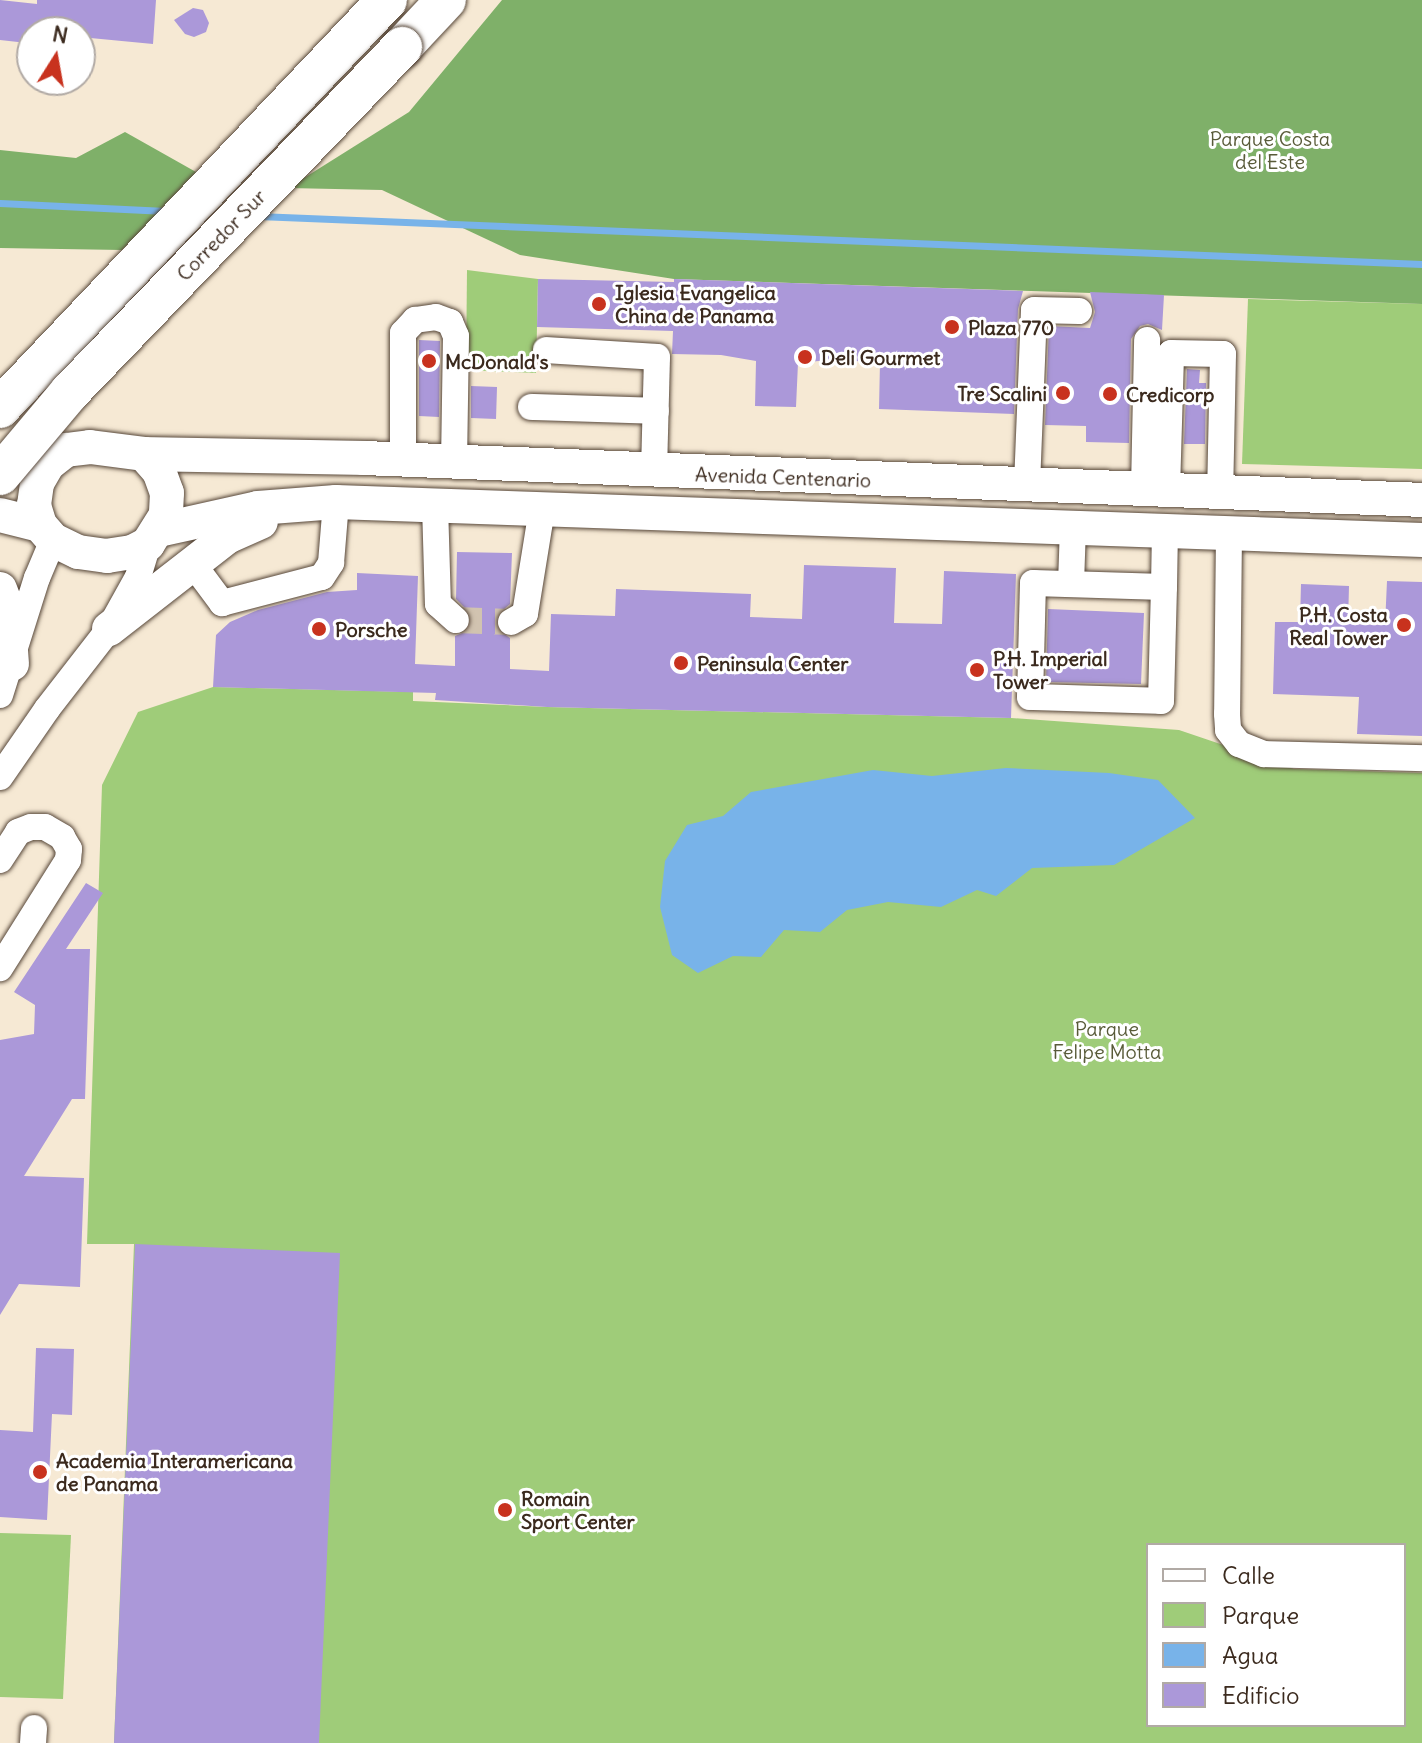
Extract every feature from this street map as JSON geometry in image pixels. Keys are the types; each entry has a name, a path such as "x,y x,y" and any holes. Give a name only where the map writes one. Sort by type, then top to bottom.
{"highway":[{"name":"Corredor Sur","path":"0,475 70,392 446,0"},
{"name":"Corredor Sur","path":"0,408 377,10"}],"main road":[{"path":"0,448 117,448 144,454 159,471 167,493 166,515 154,537 132,552 107,556 78,552 46,533 0,515"},
{"path":"46,533 34,505 37,483 48,464 66,450"},
{"name":"Avenida Centenario","path":"144,454 403,460 1422,500"},
{"path":"488,507 490,464"},
{"path":"659,472 662,513"},
{"path":"1226,492 1229,533"},
{"name":"Avenida Centenario","path":"154,537 258,508 326,502 1422,540"},
{"path":"109,629 227,537 326,502"},
{"path":"0,589 8,610 6,680"}],"street":[{"path":"1027,485 1034,310 1079,311"},
{"path":"403,460 403,333 415,320 436,317 450,322 456,336 454,462"},
{"path":"1147,340 1155,490"},
{"path":"546,350 657,357 659,472"},
{"path":"1155,490 1171,353 1223,354 1226,492"},
{"path":"531,407 656,411"},
{"path":"193,564 222,603 322,577 331,563 326,502"},
{"path":"435,505 438,604 456,620"},
{"path":"511,622 525,614 542,509"},
{"path":"1071,584 1073,528"},
{"path":"1164,587 1033,583 1030,697 1161,701 1164,587 1165,531"},
{"path":"6,680 37,578 46,533"},
{"path":"1229,533 1227,714 1228,730 1239,744 1264,754 1414,761 1422,758"},
{"path":"0,777 47,709 109,629 138,577 154,537"},
{"path":"0,860 18,832 31,827 45,827 62,837 69,849 68,860 0,968"}],"green space":[{"name":"Parque Costa del Este","path":"502,0 1422,0 1422,304 674,279 520,255 382,190 288,188 409,112"},
{"path":"125,132 196,172 122,250 0,248 0,150 76,158"},
{"path":"467,270 538,279 536,373 466,370"},
{"path":"1248,299 1422,304 1422,469 1242,464"},
{"name":"Parque Felipe Motta","path":"213,687 413,692 413,701 547,707 1011,718 1179,730 1294,769 1422,773 1422,1743 114,1743 134,1244 87,1244 102,785 138,712"},
{"path":"0,1533 71,1535 63,1699 0,1697"}],"water":[{"path":"1006,768 1109,773 1158,780 1195,818 1114,865 1032,868 996,896 977,890 941,907 888,902 847,910 820,932 784,930 761,957 733,956 698,973 672,955 660,907 665,861 687,825 723,816 751,792 873,770 932,776"}],"building":[{"path":"0,0 37,4 37,0 156,0 153,44 96,39 96,16 16,16 16,42 0,40"},
{"path":"193,8 203,10 209,23 206,32 194,37 185,34 174,20"},
{"path":"538,279 674,282 674,279 1023,291 1018,309 1014,414 879,409 880,362 829,360 798,363 796,407 755,406 756,361 721,355 672,354 673,331 537,327"},
{"path":"1090,292 1164,295 1162,330 1148,324 1140,326 1131,339 1129,443 1086,442 1086,426 1045,425 1049,326 1090,328 1095,312"},
{"path":"419,340 440,341 439,417 419,416"},
{"path":"1187,369 1200,370 1199,383 1206,383 1205,444 1184,444"},
{"path":"471,386 497,387 496,419 471,418"},
{"path":"457,552 512,553 510,604 497,615 497,629 510,638 510,669 549,671 551,614 615,616 616,589 751,594 750,617 802,619 804,565 896,568 894,623 942,624 944,571 1016,574 1011,718 547,707 435,700 436,693 213,687 216,635 230,622 258,610 327,592 357,590 357,573 418,576 415,664 455,666 455,636 467,631 472,622 471,614 456,599"},
{"path":"1387,581 1422,582 1422,736 1357,734 1359,697 1273,694 1275,622 1300,622 1301,584 1349,586 1348,624 1385,625"},
{"path":"1048,609 1144,613 1141,684 1046,682"},
{"path":"86,883 103,893 66,949 90,949 85,1099 72,1099 24,1176 84,1178 80,1287 19,1284 0,1315 0,1040 34,1034 35,1005 14,992"},
{"path":"135,1244 340,1253 319,1743 114,1743"},
{"path":"36,1348 74,1349 72,1415 52,1414 47,1520 0,1517 0,1430 33,1432"}],"waterway":[{"path":"0,203 166,211"},
{"path":"258,216 1422,264"}],"tunnel":[{"path":"456,620 511,622"}],"place":[{"name":"Iglesia Evangelica China de Panama","path":"599,304"},
{"name":"Plaza 770","path":"952,327"},
{"name":"Deli Gourmet","path":"805,357"},
{"name":"McDonald's","path":"429,361"},
{"name":"Tre Scalini","path":"1063,393"},
{"name":"Credicorp","path":"1110,394"},
{"name":"P.H. Costa Real Tower","path":"1404,625"},
{"name":"Porsche","path":"319,629"},
{"name":"Peninsula Center","path":"681,663"},
{"name":"P.H. Imperial Tower","path":"977,670"},
{"name":"Academia Interamericana de Panama","path":"40,1472"},
{"name":"Romain Sport Center","path":"505,1510"}]}
